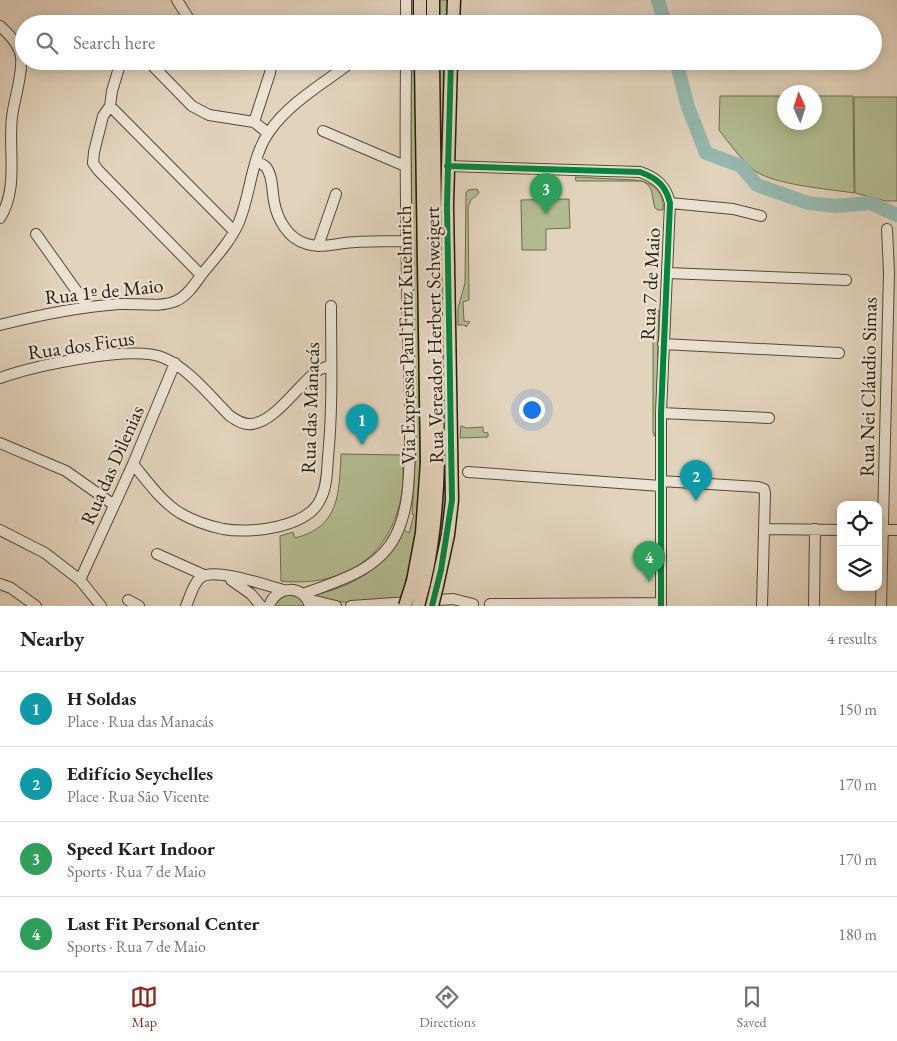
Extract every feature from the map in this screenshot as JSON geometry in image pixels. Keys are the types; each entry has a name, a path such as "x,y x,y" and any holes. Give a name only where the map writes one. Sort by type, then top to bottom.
{"main road":[{"path":"420,0 420,15"},
{"path":"433,0 433,15"},
{"path":"453,15 454,0"},
{"name":"Via Expressa Paul Fritz Kuehnrich","path":"418,606 427,462 421,70"},
{"name":"Via Expressa Paul Fritz Kuehnrich","path":"405,606 419,582 434,534 438,484 433,70"},
{"name":"Rua Vereador Herbert Schweigert","path":"436,604 437,586 451,517 452,492 447,166 451,70"}],"street":[{"path":"177,0 186,15"},
{"path":"406,0 406,15"},
{"path":"0,26 15,42"},
{"path":"0,218 6,205 12,172 10,132 20,70"},
{"path":"118,70 110,106 103,116 93,163 202,275"},
{"path":"157,70 192,106 209,115 254,122 268,133"},
{"path":"254,122 270,70"},
{"name":"Rua 1º de Maio","path":"0,325 29,317 88,307 164,303 176,301 186,295 234,231 242,214 256,162 268,133 291,108 341,70"},
{"path":"307,599 374,562 386,550 395,536 403,516 408,490 410,424 405,166 406,70"},
{"path":"110,106 234,231"},
{"path":"323,131 405,166"},
{"path":"256,162 262,164 268,171 278,216 286,230 296,239 318,246 356,242 406,241"},
{"name":"Rua 7 de Maio","path":"447,166 640,172 658,180 668,195 670,203 661,412 661,604"},
{"path":"318,246 336,194"},
{"path":"670,203 733,209 761,216"},
{"name":"Rua Nei Cláudio Simas","path":"881,501 893,274 887,229"},
{"path":"36,234 88,307"},
{"path":"667,273 846,280"},
{"name":"Rua das Manacás","path":"133,464 162,498 180,513 222,528 257,530 302,519 314,510 322,498 332,415 331,306"},
{"path":"663,344 839,353"},
{"name":"Rua dos Ficus","path":"0,378 53,364 116,354 154,354 175,363 230,416 238,422 249,425 261,423 314,374 332,365"},
{"name":"Rua das Dilenias","path":"80,580 133,464 175,363"},
{"path":"661,412 769,418"},
{"path":"0,443 66,471 114,505"},
{"path":"468,472 661,484 758,487 764,489 762,606"},
{"path":"764,529 837,530"},
{"path":"0,530 45,553 80,580 101,606"},
{"path":"814,606 815,530"},
{"path":"882,530 897,530"},
{"name":"Rua Nei Cláudio Simas","path":"880,546 881,606"},
{"path":"157,554 204,575 221,574 284,590 297,590 307,599 336,606"},
{"path":"221,574 244,588 260,606"},
{"path":"186,606 195,584 204,575"},
{"path":"0,584 11,588 36,606"},
{"path":"269,606 274,596 284,590"},
{"path":"351,606 436,604 453,599 471,605 480,602 492,605 661,604"},
{"path":"128,600 139,606"}],"green space":[{"path":"439,0 449,0 448,15 439,15"},
{"path":"409,70 414,70 420,483 418,512 409,570 400,598 368,602 338,602 317,597 318,594 345,585 368,572 388,554 404,530 409,533 414,515 412,514 416,435"},
{"path":"438,70 446,70 447,487 443,538 428,597 439,527 444,457"},
{"path":"720,96 777,96 777,130 822,130 822,96 853,96 854,193 789,183 764,176 750,167 719,130"},
{"path":"854,97 897,97 897,201 886,201 855,193"},
{"path":"575,177 635,180 641,181 576,181"},
{"path":"643,182 652,186 660,194 663,210 655,208 651,189"},
{"path":"477,189 479,193 471,200 468,207 469,300 463,302 464,321 470,322 466,327 465,325 458,325 458,308 465,283 466,193 468,190"},
{"path":"569,199 570,228 546,229 546,250 522,250 521,200"},
{"path":"659,310 656,436 654,436 653,319 654,314"},
{"path":"461,426 467,428 483,427 483,432 488,433 488,437 460,438"},
{"path":"341,454 403,455 402,493 392,526 382,543 370,556 355,567 339,575 321,580 302,582 281,581 280,536 293,532 295,538 310,533 321,526 329,517 337,495"},
{"path":"285,594 297,595 307,606 274,606 278,599"}],"waterway":[{"path":"658,0 662,15"},
{"path":"678,70 688,107 706,153 741,166 757,185 808,203 836,206 870,203 897,215"}],"cycle path":[{"path":"432,606 441,570 452,500 447,205 451,70"},
{"path":"447,166 640,172 660,183 666,192 670,203 661,413 661,606"}],"place":[{"name":"Speed Kart Indoor","path":"546,214"},
{"name":"H Soldas","path":"362,445"},
{"name":"Edifício Seychelles","path":"696,501"},
{"name":"Last Fit Personal Center","path":"649,582"}]}
